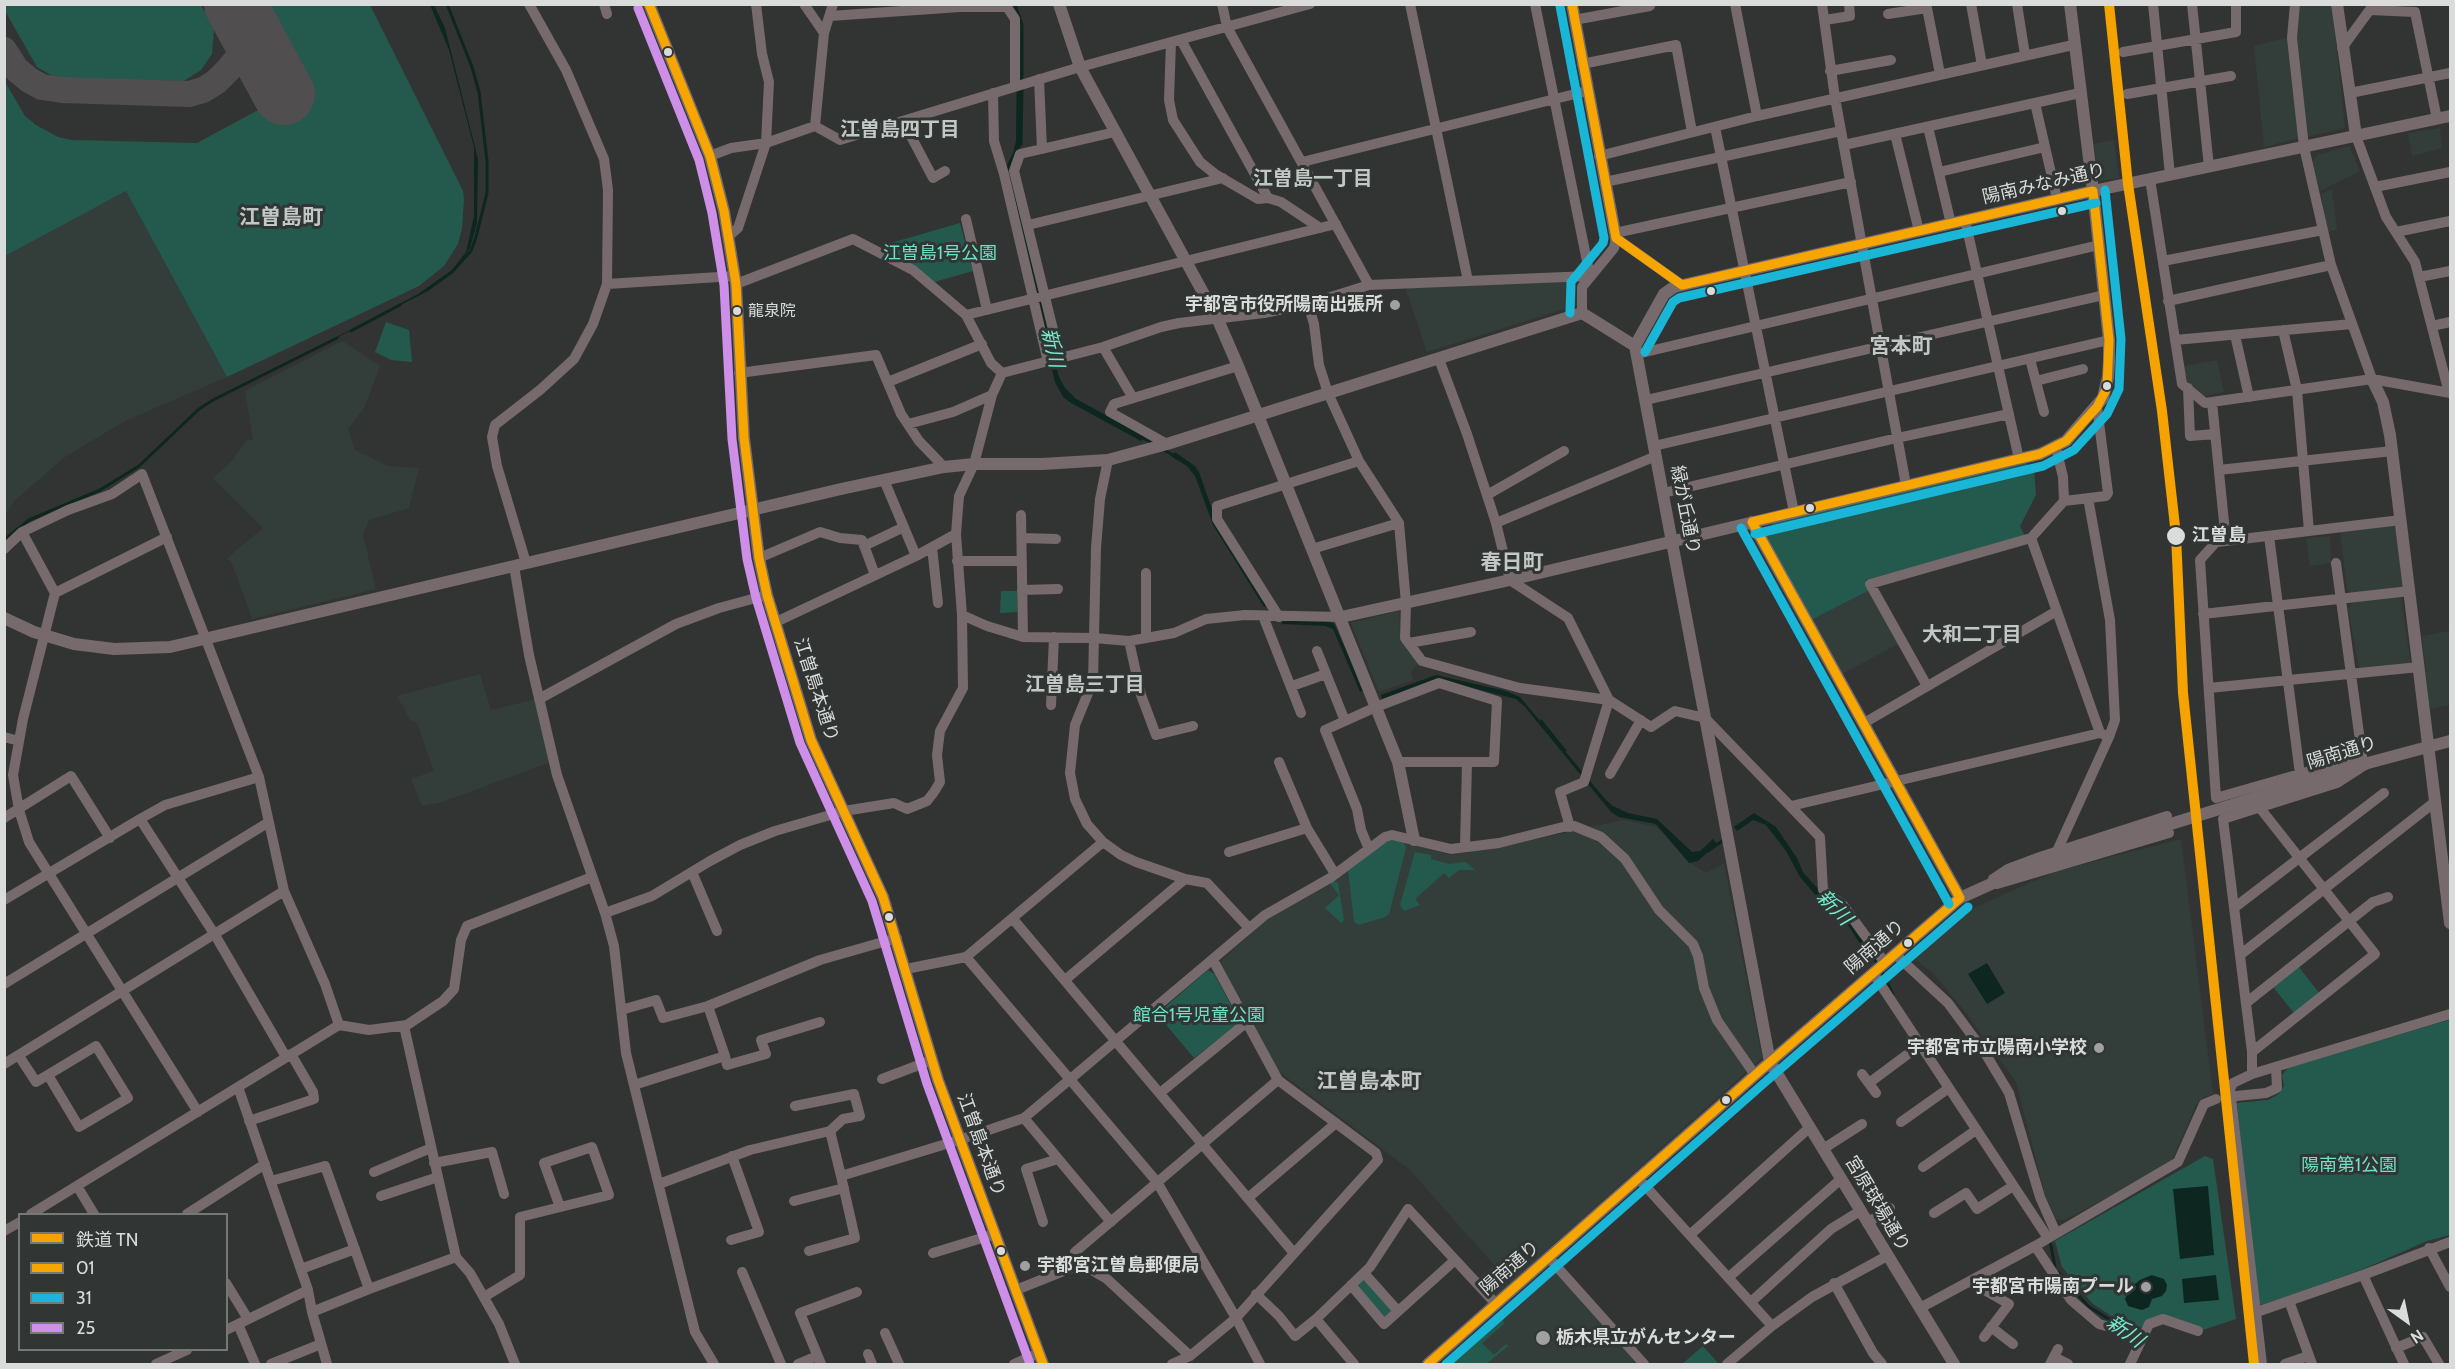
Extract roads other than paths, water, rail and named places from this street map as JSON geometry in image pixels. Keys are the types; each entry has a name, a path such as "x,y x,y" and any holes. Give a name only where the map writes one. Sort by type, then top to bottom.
{"street":[{"path":"529,4 566,70 604,159 608,190 607,284 593,324 574,359 540,390 495,425 492,438 520,565 529,655 557,775 605,913 614,946 626,1053 695,1332 714,1365"},
{"name":"江曽島本通り","path":"649,4 710,156 729,236 736,280 744,438 759,558 767,595 811,740 876,880 897,938 932,1060 959,1140 1041,1359"},
{"path":"729,236 738,228 766,143 769,82 762,54 756,4"},
{"path":"804,4 824,33"},
{"path":"815,126 824,33 833,4"},
{"path":"1059,4 1080,67 1218,320 1238,366 1398,762 1414,840"},
{"path":"1222,4 1227,27 1369,285"},
{"path":"710,156 731,148 766,143 815,126 840,140 1080,67 1310,4"},
{"path":"1410,4 1468,281"},
{"path":"1535,4 1590,276"},
{"path":"1572,4 1616,236 1614,248 1590,276 1581,291 1582,313"},
{"path":"1735,4 1757,116"},
{"path":"1822,4 1830,71 1906,485"},
{"path":"1825,20 1850,16 1849,4"},
{"path":"1971,4 1982,65"},
{"path":"2017,4 2025,55"},
{"path":"962,615 987,626 1023,637 1129,641 1174,633 1206,619 1245,615 1341,617 1510,580 2019,459 2056,448 2074,433 2097,407 2107,388 2109,340 2070,4"},
{"path":"2153,4 2170,175"},
{"path":"2192,4 2209,167"},
{"path":"2123,52 2236,33 2236,4"},
{"path":"2295,4 2292,38 2304,147 2331,265 2372,379 2383,402 2392,451 2436,801 2446,849 2451,923"},
{"path":"2150,179 2182,384 2205,403 2372,379 2448,390 2420,277 2409,249 2386,217 2356,136 2337,4"},
{"path":"1574,20 1620,8 1650,6"},
{"path":"830,16 899,8 1007,7 1015,19 1015,87"},
{"path":"2342,48 2372,7 2415,12 2437,119"},
{"path":"1888,14 1927,8 1940,74"},
{"path":"1176,41 1169,100 1173,120 1200,162 1258,199 1268,198 1281,202 1320,228"},
{"path":"1176,41 1268,198"},
{"path":"1582,64 1676,45 1692,132"},
{"path":"1599,156 1757,116 2073,45"},
{"path":"1830,71 1891,60"},
{"path":"2349,93 2451,73"},
{"path":"2127,94 2231,76"},
{"path":"1040,79 1042,149"},
{"path":"1302,162 1587,90"},
{"path":"993,93 994,141 1037,297 1060,358"},
{"path":"1844,146 2080,93"},
{"path":"2035,103 2057,199"},
{"name":"陽南みなみ通り","path":"1682,285 2093,191 2451,116"},
{"path":"903,121 933,178 945,171"},
{"path":"1715,127 1794,512"},
{"path":"1928,127 1951,224"},
{"path":"1605,182 1841,131"},
{"path":"1048,362 1028,225 1014,171 1020,154 1115,132"},
{"path":"1895,134 1918,231"},
{"path":"1939,172 2045,147"},
{"path":"2375,187 2451,172"},
{"path":"1028,225 1223,178"},
{"path":"1616,236 1851,182"},
{"path":"966,219 987,310"},
{"path":"1965,220 2019,459"},
{"path":"2396,232 2451,221"},
{"path":"966,315 1336,224"},
{"path":"2163,261 2323,230"},
{"path":"1616,236 1682,285 1664,294 1636,350"},
{"path":"607,284 736,280 853,239 913,270 966,315 991,363 1002,373"},
{"path":"1582,313 1636,350 1873,299 1977,272 2099,245"},
{"path":"2168,301 2331,265"},
{"path":"2420,277 2451,271"},
{"path":"1002,373 1104,347 1179,323 1218,320 1308,304 1369,285 1590,276"},
{"path":"1646,400 2104,295"},
{"path":"1308,304 1314,324 1319,365 1328,393 1359,461 1399,523 1406,603 1404,638 1422,661 1520,688 1609,700 1651,727 1675,711 1705,718 1820,837 1823,890 1843,905 1885,963"},
{"path":"4,618 43,636 74,644 114,649 170,647 207,640 944,467 1108,460 1167,444 1582,313"},
{"path":"2432,326 2451,322"},
{"path":"2175,340 2352,324"},
{"path":"2283,330 2297,390 2309,531"},
{"path":"2235,335 2249,397"},
{"path":"1496,523 1655,451 1774,419 2109,340"},
{"path":"888,382 982,344"},
{"path":"1104,347 1133,398"},
{"name":"緑が丘通り","path":"1636,350 1770,1062"},
{"path":"740,374 876,355 908,424 919,441 944,467"},
{"path":"1439,358 1496,523 1510,580 1568,618 1609,700 1584,782 1560,792 1570,827"},
{"path":"2030,359 2044,412"},
{"path":"1167,444 1110,412 1114,404 1238,366"},
{"path":"2036,381 2084,369"},
{"path":"605,913 652,896 740,845 775,831 844,811 894,804 907,809 927,801 934,792 940,782 937,754 940,731 963,688 962,615 956,534 959,496 974,464 992,395 1002,373"},
{"path":"2188,388 2190,436 2216,434"},
{"path":"908,424 953,412 992,395"},
{"path":"2212,402 2225,532 2200,560 2216,798 2331,765 2366,763"},
{"path":"1927,686 1870,584 2031,538 2064,501 2106,496 2108,493 2097,407"},
{"path":"1663,493 2009,414"},
{"path":"2056,448 2063,477 2064,501"},
{"path":"2219,470 2392,451"},
{"path":"1487,495 1563,452"},
{"path":"1108,460 1100,498 1096,548 1093,681 1075,725 1070,773 1075,799 1087,824 1103,842 1136,862 1185,879 1207,883 1249,928"},
{"path":"1279,617 1217,519 1217,506 1287,486 1359,461"},
{"path":"4,549 22,532 68,510 112,494 142,474 259,777 284,891 325,984 339,1024"},
{"path":"884,480 916,556"},
{"path":"2056,851 2104,735 2115,720 2110,620 2088,498"},
{"path":"1022,514 1023,637"},
{"path":"2217,542 2401,520"},
{"path":"1752,522 1960,898"},
{"path":"1312,549 1399,523"},
{"path":"864,546 904,527"},
{"path":"22,532 55,593 43,636 13,775 18,810 29,842 48,874 198,1112"},
{"path":"759,558 820,532 840,538 861,540 875,575"},
{"path":"776,622 916,556 956,534"},
{"path":"2269,536 2300,774"},
{"path":"55,593 167,537"},
{"path":"1022,538 1056,539"},
{"path":"2031,538 2055,612 2104,735"},
{"path":"932,547 938,603"},
{"path":"957,561 1022,561"},
{"path":"2336,563 2366,763"},
{"path":"1146,573 1146,638"},
{"path":"1022,590 1058,589"},
{"path":"2204,614 2410,591"},
{"path":"540,699 676,624 719,608 767,595"},
{"path":"1864,723 2055,612"},
{"path":"1263,616 1301,713"},
{"path":"1409,643 1471,632"},
{"path":"1051,705 1054,637"},
{"path":"1129,641 1141,695 1156,735 1193,726"},
{"path":"1317,651 1345,721"},
{"path":"2209,688 2419,667"},
{"path":"1292,686 1326,674"},
{"path":"1368,849 1357,809 1325,730 1376,706 1439,683 1497,701 1494,762 1398,762"},
{"path":"1610,774 1641,720"},
{"path":"1791,806 2104,735"},
{"path":"4,737 19,741"},
{"name":"陽南通り","path":"1428,1365 1755,1075 1960,898 2022,870 2366,763 2451,741"},
{"path":"1279,762 1307,828 1335,874"},
{"path":"1465,847 1467,762"},
{"path":"2252,1074 2252,1052 2223,819 2337,783 2366,763"},
{"path":"4,818 71,776 110,838"},
{"path":"4,900 165,805 259,777"},
{"path":"2234,908 2384,793"},
{"path":"2240,955 2436,801"},
{"path":"2252,1052 2375,954 2260,807"},
{"path":"1979,888 2008,869 2056,851 2167,816"},
{"path":"140,819 313,1092 314,1100 275,1110 249,1120"},
{"path":"4,984 269,822"},
{"path":"841,1176 1024,1118 1265,915 1335,874 1385,837 1392,835 1451,849 1499,843 1570,827 1601,837 1625,859 1659,910 1692,944 1698,956 1704,988 1717,1020 1755,1075"},
{"path":"1229,852 1307,828"},
{"path":"1979,888 2013,881 2169,833"},
{"path":"906,969 966,957 1103,842"},
{"path":"692,872 717,931"},
{"path":"34,1213 339,1024 369,1030 404,1026 443,1001 454,989 461,940 467,926 592,877"},
{"path":"1065,980 1185,879"},
{"path":"4,1064 284,891"},
{"path":"2246,1003 2373,902 2388,897"},
{"path":"1013,919 1293,1252"},
{"path":"621,1010 656,1000 663,1018 708,1006 820,960 897,938"},
{"path":"1895,954 1948,1003 1985,1053 2009,1093 2052,1236"},
{"path":"966,957 1157,1182 1236,1318 1260,1365"},
{"path":"1172,1365 1190,1356 1236,1318 1378,1160 1376,1153 1278,1080 1213,960"},
{"path":"1873,973 2013,1186 2052,1236"},
{"path":"708,1006 727,1065 766,1054 761,1040 820,1022"},
{"path":"2262,1365 2254,1313 2230,1089 2232,1083 2252,1074 2451,1014"},
{"path":"1160,1093 1247,1022"},
{"path":"404,1026 456,1257 470,1273 499,1324 515,1365"},
{"path":"1876,1093 1865,1078 1920,1045"},
{"path":"19,1056 36,1082 96,1046 128,1098 79,1127 48,1075"},
{"path":"634,1085 725,1056"},
{"path":"882,1079 932,1060"},
{"name":"宮原球場通り","path":"1770,1062 1954,1365"},
{"path":"2236,1096 2266,1093 2277,1088 2276,1067"},
{"path":"1190,1356 1107,1279 1081,1264 1076,1252 1278,1080"},
{"path":"238,1087 308,1290 327,1365"},
{"path":"1901,1122 1948,1088"},
{"path":"658,1185 732,1156 830,1131 843,1119 860,1116 854,1094 795,1106"},
{"path":"1920,1308 2035,1246 2178,1162 2204,1104 2216,1099"},
{"path":"1024,1118 1111,1222"},
{"path":"1248,1198 1336,1123"},
{"path":"1823,1149 1862,1124"},
{"path":"1691,1234 1809,1128"},
{"path":"1923,1167 1976,1130"},
{"path":"809,1251 855,1238 830,1131"},
{"path":"484,1297 520,1275 520,1217 609,1195 592,1147 544,1163 560,1207"},
{"path":"374,1172 431,1148"},
{"path":"434,1163 492,1152 504,1194"},
{"path":"731,1240 759,1232 732,1156"},
{"path":"1043,1222 1026,1169 1058,1159"},
{"path":"191,1213 265,1164"},
{"path":"271,1181 325,1166 369,1289"},
{"path":"381,1196 438,1177"},
{"path":"1639,1179 1772,1326"},
{"path":"1729,1277 1841,1179"},
{"path":"77,1186 93,1213"},
{"path":"1934,1213 1966,1193 1977,1209 2013,1186"},
{"path":"794,1201 844,1188"},
{"path":"1867,1223 1890,1208"},
{"path":"1256,1294 1279,1316 1295,1336 1364,1273 1408,1209 1496,1304"},
{"path":"1751,1302 1831,1229 1860,1211"},
{"path":"4,1231 18,1223"},
{"path":"933,1253 995,1234"},
{"path":"2254,1313 2363,1275 2428,1248 2451,1242"},
{"path":"2035,1246 2072,1300 2098,1324 2143,1337"},
{"path":"2428,1248 2451,1287"},
{"path":"301,1269 355,1249"},
{"path":"1728,1365 1772,1326 1812,1297 1887,1256"},
{"path":"312,1312 456,1257"},
{"path":"1549,1258 1644,1365"},
{"path":"1351,1285 1384,1324 1455,1260"},
{"path":"1016,1290 1081,1264"},
{"path":"742,1272 781,1365"},
{"path":"1364,1273 1398,1311"},
{"path":"2363,1275 2403,1365"},
{"path":"1970,1282 2009,1304 1983,1337"},
{"path":"1834,1283 1882,1365"},
{"path":"228,1288 243,1322 255,1365"},
{"path":"228,1329 308,1290"},
{"path":"798,1365 819,1360 800,1313 857,1292"},
{"path":"2285,1365 2310,1360 2289,1301"},
{"path":"1316,1319 1354,1365"},
{"path":"2130,1365 2149,1324 2163,1319 2198,1331"},
{"path":"1991,1327 2013,1344"},
{"path":"885,1333 898,1365"},
{"path":"2396,1348 2423,1337 2439,1365"},
{"path":"271,1365 321,1344"},
{"path":"156,1365 181,1351"},
{"path":"868,1353 872,1365"},
{"path":"2054,1356 2068,1365"},
{"path":"1014,1365 1041,1359"}],"water":[{"path":"430,5 434,5 445,28 478,159 477,223 470,248 453,273 428,291 278,368 418,294 452,270 466,252 474,216 474,147 449,50"},
{"path":"1010,5 1014,5 1020,25 1022,143 1010,170 1059,377 1069,395 1144,436 1141,441 1071,403 1063,397 1055,382 1005,169 1016,141 1017,32"},
{"path":"1175,452 1195,466 1199,472 1213,512 1267,605 1264,607 1213,525 1195,476 1187,466 1172,457"},
{"path":"1282,619 1328,621 1334,624 1364,690 1360,692 1333,629 1325,626 1282,624"},
{"path":"1436,675 1506,691 1520,697 1605,799 1618,811 1657,819 1692,852 1700,851 1713,839 1717,844 1698,861 1689,863 1656,824 1619,817 1611,812 1516,699 1438,679 1382,699 1381,695"},
{"path":"1754,813 1776,827 1797,858 1803,872 1817,888 1816,891 1843,913 1873,957 1870,959 1838,910 1818,898 1800,877 1786,851 1766,825 1753,820 1737,831 1734,827"},
{"path":"1987,963 2005,993 1987,1004 1968,974"},
{"path":"2208,1186 2214,1255 2180,1259 2173,1189"},
{"path":"2152,1275 2164,1279 2167,1285 2166,1291 2162,1296 2152,1299 2149,1307 2142,1310 2128,1306 2125,1299 2130,1288 2140,1280"},
{"path":"2216,1275 2219,1300 2184,1303 2182,1279"}],"waterway":[{"path":"447,4 472,67 479,92 487,161 487,193 476,237 471,251 451,273"},
{"name":"新川","path":"1015,4 1022,25 1022,82"},
{"name":"新川","path":"1021,144 1022,88"},
{"path":"351,331 400,305"},
{"path":"4,540 29,520 100,490 139,466 199,409 213,400 337,338"},
{"name":"新川","path":"1063,388 1073,398"},
{"name":"新川","path":"1141,437 1154,444"},
{"name":"新川","path":"1162,449 1175,456"},
{"name":"新川","path":"1541,721 1565,751"},
{"name":"新川","path":"1614,808 1627,814"},
{"name":"新川","path":"1708,851 1725,839"},
{"name":"新川","path":"1815,888 1825,899"},
{"name":"新川","path":"1861,939 1877,963"},
{"name":"新川","path":"1881,969 1893,995"},
{"name":"新川","path":"2050,1241 2055,1267"},
{"name":"新川","path":"2058,1272 2088,1306 2115,1323"}],"rail line":[{"name":"TN","path":"2109,4 2128,184 2162,411 2176,535 2183,693 2254,1364"}],"place":[{"name":"宇都宮市役所陽南出張所","path":"1395,305"},
{"name":"龍泉院","path":"737,311"},
{"name":"江曽島","path":"2176,536"},
{"name":"宇都宮市立陽南小学校","path":"2099,1048"},
{"name":"宇都宮江曽島郵便局","path":"1025,1266"},
{"name":"宇都宮市陽南プール","path":"2146,1287"},
{"name":"栃木県立がんセンター","path":"1543,1338"}],"district":[{"name":"江曽島四丁目","path":"900,130"},
{"name":"江曽島一丁目","path":"1313,179"},
{"name":"江曽島町","path":"281,218"},
{"name":"宮本町","path":"1901,347"},
{"name":"春日町","path":"1512,563"},
{"name":"大和二丁目","path":"1972,635"},
{"name":"江曽島三丁目","path":"1085,685"},
{"name":"江曽島本町","path":"1369,1082"}],"park label":[{"name":"江曽島1号公園","path":"940,254"},
{"name":"館合1号児童公園","path":"1199,1016"},
{"name":"陽南第1公園","path":"2349,1166"}]}
